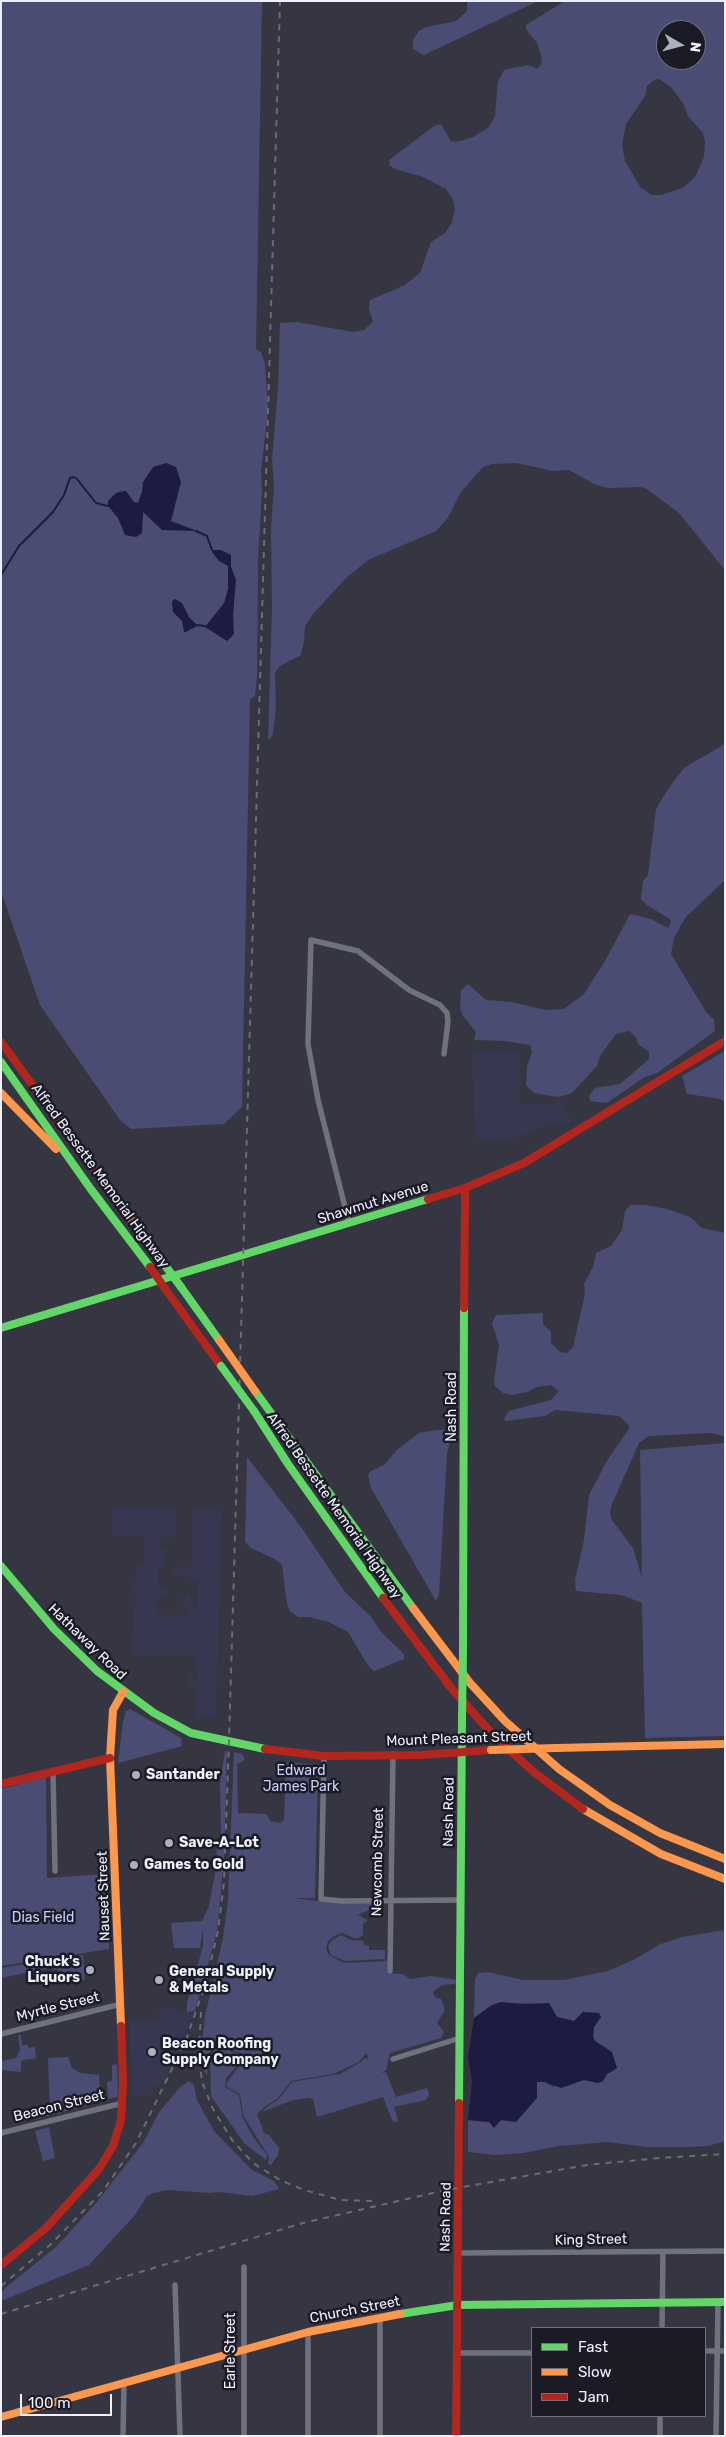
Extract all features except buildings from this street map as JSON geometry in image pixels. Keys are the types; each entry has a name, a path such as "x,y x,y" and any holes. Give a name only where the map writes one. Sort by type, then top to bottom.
{"main road":[{"name":"Shawmut Avenue","path":"1,1328 465,1188 524,1163 725,1041"},
{"name":"Alfred Bessette Memorial Highway","path":"2,1042 219,1340 282,1432 470,1683 505,1722 552,1763 610,1805 660,1833 725,1859"},
{"name":"Alfred Bessette Memorial Highway","path":"1,1062 90,1188 150,1267 254,1411 268,1435 388,1608 442,1678 496,1738 555,1790 600,1821 661,1854 725,1879"},
{"path":"1,1092 32,1122 90,1188"},
{"name":"Nash Road","path":"456,2436 464,1652 465,1188"},
{"name":"Hathaway Road","path":"1,1566 59,1635 97,1671 123,1692 165,1720 196,1734"},
{"name":"Nauset Street","path":"1,2265 52,2222 99,2169 116,2138 123,2103 113,1795 110,1758 113,1710 123,1692"},
{"name":"Mount Pleasant Street","path":"196,1734 268,1750 324,1756 725,1744"},
{"path":"1,1784 110,1758"},
{"name":"Church Street","path":"1,2417 308,2332 380,2317 458,2305 722,2302"}],"street":[{"path":"349,1223 318,1100 308,1044 311,940 358,951 409,990 440,1005 447,1013 448,1022 444,1054"},
{"name":"Newcomb Street","path":"390,1972 393,1754"},
{"path":"324,1756 322,1899 390,1901 460,1900"},
{"path":"53,1772 55,1871"},
{"name":"Myrtle Street","path":"1,2034 120,2004"},
{"path":"393,2059 460,2038"},
{"name":"Beacon Street","path":"1,2133 123,2103"},
{"name":"King Street","path":"458,2254 725,2251"},
{"path":"662,2252 664,2302 662,2327"},
{"name":"Earle Street","path":"244,2267 244,2436"},
{"path":"175,2286 180,2436"},
{"path":"716,2436 722,2302"},
{"path":"380,2317 380,2436"},
{"path":"308,2332 308,2436"},
{"path":"706,2351 721,2351"},
{"path":"458,2353 531,2353"},
{"path":"123,2436 124,2383"},
{"path":"660,2417 660,2436"}],"shaded area":[{"path":"166,463 176,467 181,482 171,521 197,531 162,530 143,512 142,533 136,537 125,535 118,518 108,506 108,501 116,493 126,491 134,502 138,503 143,482 153,467"},
{"path":"213,550 221,550 231,555 231,567 236,580 233,615 234,634 227,641 205,627 224,603 228,589 228,566 219,561 212,552"},
{"path":"175,599 182,603 189,617 197,626 184,632 182,621 173,612 172,601"},
{"path":"472,1051 519,1051 519,1104 554,1103 562,1100 572,1121 560,1125 558,1121 503,1142 475,1138"},
{"path":"112,1506 177,1509 176,1537 159,1537 158,1547 165,1548 164,1567 159,1567 158,1586 167,1587 167,1598 158,1598 157,1614 180,1615 188,1614 189,1608 181,1600 189,1592 193,1607 197,1607 198,1581 190,1580 190,1576 173,1575 174,1566 191,1567 193,1509 222,1510 216,1718 195,1717 196,1685 187,1685 189,1674 193,1675 193,1680 196,1681 197,1656 146,1655 146,1657 132,1654 135,1591 130,1591 131,1583 135,1583 136,1566 144,1566 145,1536 111,1535"},
{"path":"501,2002 522,2004 549,2003 557,2017 574,2021 583,2012 599,2013 601,2017 594,2027 593,2037 595,2041 612,2052 617,2068 607,2074 603,2081 598,2083 584,2080 561,2088 545,2082 537,2082 537,2098 516,2122 501,2120 494,2128 489,2122 468,2120 472,2081 468,2057 474,2018 492,2005"},
{"path":"176,2007 177,2014 194,2013 168,2077 163,2086 159,2084 155,2086 150,2096 132,2096 129,2022 158,2020 159,2008"}],"green space":[{"path":"1,1 262,1 256,349 261,352 265,364 268,410 261,472 257,677 255,696 250,699 242,1107 224,1124 131,1129 120,1120 40,1005 1,891"},
{"path":"467,1 538,1 424,55 413,49 413,40 419,31 427,27 456,21 467,11"},
{"path":"565,1 725,1 725,570 679,513 647,489 640,487 608,488 594,484 569,470 553,471 516,463 492,464 483,467 461,492 447,519 436,531 368,560 345,579 313,614 305,626 301,655 280,666 275,672 276,707 273,733 268,740 272,609 271,529 274,485 272,459 278,389 280,323 296,322 354,332 364,330 373,321 369,309 370,300 405,285 420,273 431,242 445,233 451,224 455,210 453,199 446,189 423,177 395,169 390,166 389,160 434,126 441,124 451,141 456,142 473,137 489,127 495,116 498,81 504,70 528,65 537,69 541,64 542,58 537,43 526,29 526,25","holes":["659,79 671,87 683,103 688,116 703,133 705,141 704,157 695,177 683,188 661,195 652,195 641,188 625,161 622,145 626,124 645,96 647,86 654,80"]},
{"path":"725,744 725,880 685,918 674,938 671,954 706,1012 714,1020 715,1031 657,1073 643,1078 607,1103 590,1101 589,1096 595,1088 620,1084 649,1059 649,1052 638,1044 636,1037 629,1031 616,1034 600,1056 597,1066 572,1093 558,1097 534,1093 526,1085 527,1066 532,1052 530,1045 505,1041 474,1040 476,1032 463,1016 460,1008 461,990 468,984 486,1000 512,1002 545,1010 564,1009 584,994 605,961 630,914 651,919 668,928 671,922 670,919 648,906 641,899 643,881 648,875 656,809 684,768"},
{"path":"725,1051 725,1102 720,1099 687,1094 682,1076"},
{"path":"630,1205 645,1205 667,1209 690,1217 702,1228 725,1233 725,1436 709,1433 649,1436 639,1443 610,1512 611,1519 633,1548 642,1578 640,1450 725,1443 725,1736 645,1738 642,1603 622,1595 576,1591 575,1580 584,1540 589,1495 608,1459 628,1430 629,1425 619,1416 555,1410 545,1416 506,1421 504,1419 509,1411 551,1400 559,1391 551,1385 537,1387 527,1392 512,1395 503,1393 495,1386 494,1381 499,1345 492,1323 496,1315 543,1313 543,1324 551,1332 551,1343 560,1352 567,1353 573,1347 585,1294 584,1284 593,1267 596,1253 611,1246 622,1230 625,1211"},
{"path":"446,1430 450,1443 447,1452 439,1594 436,1601 371,1488 368,1475 371,1471 384,1465 398,1449 419,1433"},
{"path":"247,1457 301,1527 345,1592 371,1617 382,1633 404,1654 404,1659 374,1671 367,1664 348,1632 329,1622 309,1617 298,1617 290,1611 287,1604 282,1565 275,1559 251,1548 245,1542"},
{"path":"130,1709 181,1738 182,1746 118,1763 123,1721 126,1711"},
{"path":"225,1751 227,1751 224,1857 217,1932 195,2011 187,2012 187,2003 203,1946 203,1928 200,1948 174,1948 171,1923 202,1921 209,1906 216,1868 217,1842 221,1842 220,1783"},
{"name":"Edward James Park","path":"234,1752 242,1754 244,1757 244,1761 237,1764 238,1813 267,1814 270,1821 280,1823 284,1820 286,1762 318,1765 315,1898 292,1898 334,1903 373,1903 369,1910 358,1915 368,1920 363,1924 363,1935 357,1939 342,1933 334,1936 328,1941 326,1948 329,1955 344,1963 387,1961 387,1973 403,1974 410,1979 431,1976 456,1980 455,1984 442,1985 433,1992 435,1997 441,1999 445,2010 437,2023 444,2032 441,2038 390,2053 386,2070 381,2073 386,2072 396,2097 427,2088 429,2095 426,2100 394,2107 398,2121 393,2122 383,2097 317,2117 313,2099 308,2098 293,2100 262,2112 278,2100 292,2082 340,2074 361,2062 365,2058 367,2060 368,2056 366,2053 359,2062 333,2074 291,2081 277,2099 257,2114 264,2133 269,2135 279,2148 278,2155 271,2165 268,2164 269,2157 243,2115 240,2094 227,2087 226,2084 239,2066 242,2057 241,2053 232,2050 227,2042 223,2041 209,2053 207,2076 203,2068 202,2043 205,2016 223,1938 228,1900"},
{"name":"Dias Field","path":"46,1777 47,1878 106,1874 109,1949 1,1966 1,1789"},
{"path":"725,1930 725,2141 708,2146 688,2147 648,2147 607,2142 559,2146 523,2153 496,2155 468,2152 468,2120 490,2122 505,2120 513,2122 537,2089 537,2082 545,2082 553,2087 584,2080 598,2083 603,2081 607,2074 615,2070 607,2049 595,2041 593,2037 594,2027 601,2017 597,2013 583,2012 574,2021 557,2017 537,2004 515,2003 492,2005 474,2018 475,1979 478,1973 488,1972 523,1980 564,1980 608,1971 633,1960 661,1944 682,1937"},
{"path":"341,1935 351,1940 363,1941 364,1945 369,1946 369,1950 385,1950 385,1959 345,1961 331,1955 328,1946 331,1941"},
{"path":"83,1955 85,1979 80,1982 67,1984 66,1977 62,1971 50,1968 1,1978 1,1968"},
{"path":"18,2035 21,2035 22,2045 27,2045 29,2048 35,2047 36,2058 21,2061 21,2072 1,2070 1,2061 16,2058 20,2050"},
{"path":"225,2043 231,2052 238,2053 241,2057 238,2065 226,2078 225,2087 239,2095 242,2116 253,2137 267,2155 266,2160 244,2143 211,2096 210,2056 215,2049"},
{"path":"68,2057 72,2068 80,2073 99,2075 100,2102 33,2120 50,2113 48,2058"},
{"path":"117,2064 118,2097 108,2099 107,2082 112,2081 112,2065"},
{"path":"189,2081 194,2085 197,2100 214,2131 252,2170 274,2181 279,2189 252,2196 219,2192 167,2190 154,2193 147,2196 135,2215 89,2265 1,2301 1,2294 5,2288 56,2247 96,2203 143,2143 158,2114 180,2087"},
{"path":"49,2127 55,2158 43,2161 35,2131"}],"waterway":[{"path":"1,575 19,546 53,512 64,495 70,478 74,477 77,479 96,503 108,506"},
{"path":"196,531 207,536 212,550"},
{"path":"197,625 205,626"}],"railway":[{"path":"1,2286 51,2244 103,2191 136,2143 186,2040 206,1982 218,1931 224,1882 280,1"},
{"path":"201,2012 199,2053 202,2082 213,2109 232,2140 253,2163 280,2180 304,2190 341,2200 375,2201"},
{"path":"1,2314 303,2223 446,2190 587,2165 725,2154"}],"traffic: fast":[{"path":"1,1062 90,1188 150,1267"},
{"path":"1,1328 428,1199"},
{"path":"164,1264 181,1287"},
{"path":"181,1287 219,1340"},
{"path":"463,1651 464,1308"},
{"path":"221,1366 254,1411"},
{"path":"255,1391 413,1608"},
{"path":"254,1411 288,1464 383,1598"},
{"path":"1,1566 54,1629 97,1671 154,1713 191,1733 265,1749"},
{"path":"462,1720 463,1651"},
{"path":"459,2103 462,1720"},
{"path":"400,2314 458,2305 725,2302"}],"traffic: slow":[{"path":"1,1093 56,1149"},
{"path":"123,1208 164,1264"},
{"path":"219,1340 255,1391"},
{"path":"413,1608 470,1683 505,1721 559,1769 610,1805 660,1833 725,1859"},
{"path":"121,2026 110,1758 113,1710 123,1692"},
{"path":"556,1748 725,1744"},
{"path":"491,1750 556,1748"},
{"path":"583,1809 661,1854 725,1879"},
{"path":"1,2417 308,2332 400,2314"}],"traffic: jam":[{"path":"428,1199 465,1188 524,1163 725,1041"},
{"path":"1,1042 123,1208"},
{"path":"464,1308 465,1188"},
{"path":"150,1267 166,1290"},
{"path":"166,1290 221,1366"},
{"path":"383,1598 452,1689 496,1738 535,1773 583,1809"},
{"path":"265,1749 324,1756 422,1755 491,1750"},
{"path":"1,1784 110,1758"},
{"path":"1,2265 46,2228 99,2169 113,2146 121,2120 123,2082 121,2026"},
{"path":"456,2436 459,2103"}],"place":[{"name":"Santander","path":"136,1775"},
{"name":"Save-A-Lot","path":"169,1843"},
{"name":"Games to Gold","path":"134,1865"},
{"name":"Chuck's Liquors","path":"90,1970"},
{"name":"General Supply & Metals","path":"159,1980"},
{"name":"Beacon Roofing Supply Company","path":"152,2052"}]}
